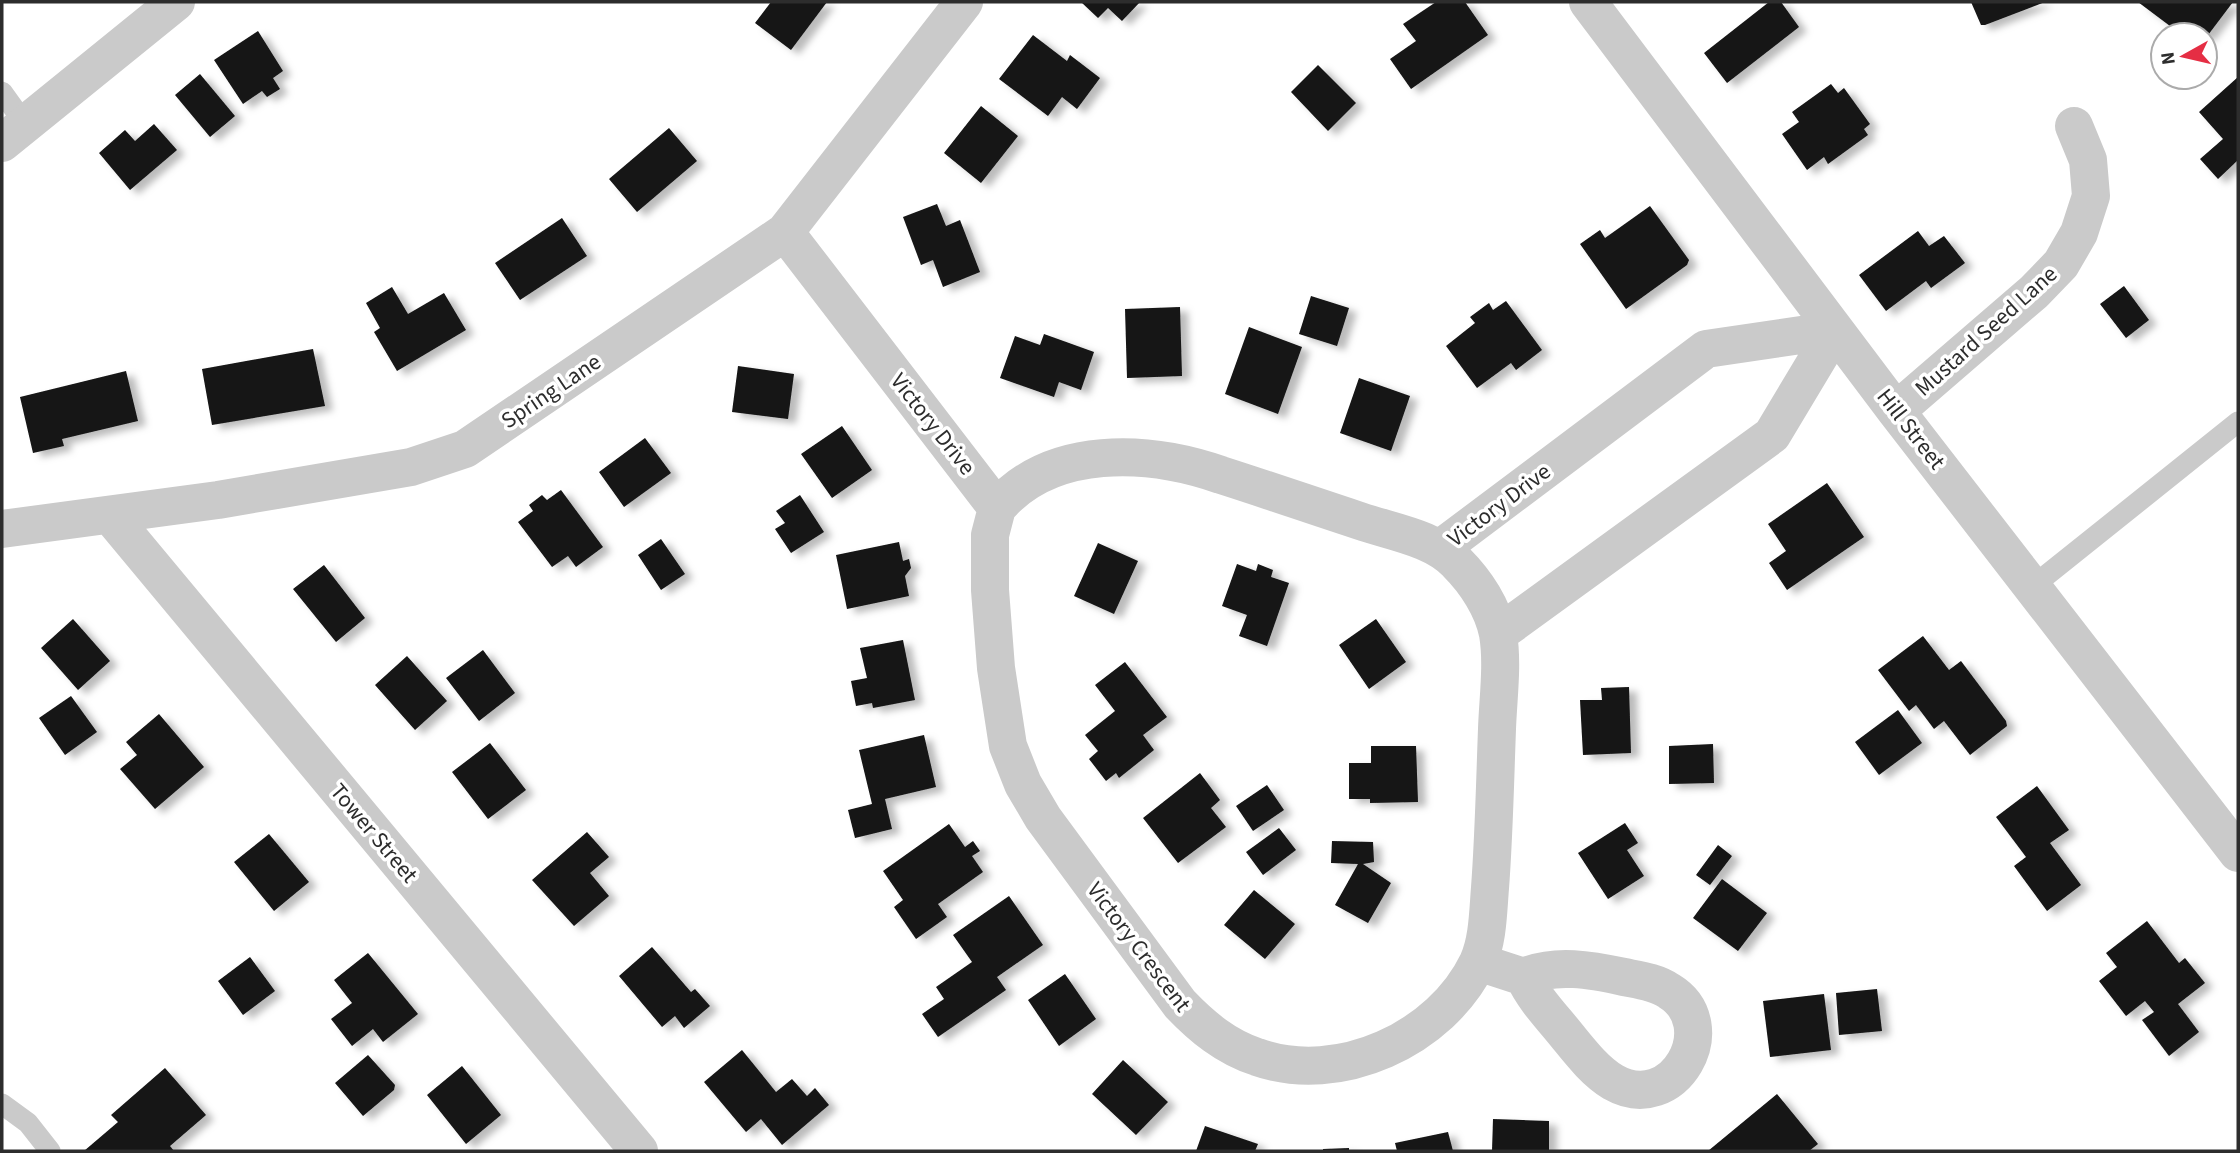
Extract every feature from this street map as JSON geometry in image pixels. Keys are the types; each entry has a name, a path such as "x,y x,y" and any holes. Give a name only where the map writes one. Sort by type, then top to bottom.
{"street":[{"path":"14,134 176,2"},
{"name":"Spring Lane","path":"2,528 110,515 411,467 465,449 785,232 964,2"},
{"name":"Hill Street","path":"1588,2 1896,411 2238,853"},
{"name":"Mustard Seed Lane","path":"1896,411 2034,292 2061,264 2079,233 2091,196 2088,160 2074,126"},
{"name":"Victory Drive","path":"785,232 997,508 1025,481 1057,465 1119,458 1159,461 1206,469 1441,548 1706,349 1835,330"},
{"path":"1497,634 1772,435 1835,330"},
{"name":"Victory Crescent","path":"997,508 990,536 990,590 996,668 1008,746 1023,783 1043,818 1180,1004 1200,1025 1235,1048 1259,1058 1307,1064 1359,1059 1381,1052 1423,1028 1461,989 1478,962 1486,934 1494,815 1497,634 1476,585 1441,548"},
{"name":"Tower Street","path":"110,515 639,1151"},
{"path":"1478,962 1524,977"}],"lane":[{"path":"2,92 14,134"},
{"path":"2034,586 2238,422"},
{"path":"2,1104 28,1123 50,1151"}],"building":[{"path":"771,2 827,2 791,50 755,23"},
{"path":"1081,2 1140,2 1122,21 1108,8 1098,18"},
{"path":"1436,2 1465,2 1488,35 1411,89 1390,59 1416,41 1403,24"},
{"path":"1769,2 1781,2 1799,27 1727,83 1704,53"},
{"path":"1971,2 2045,2 1981,25"},
{"path":"2138,2 2233,2 2219,21 2163,21"},
{"path":"258,31 283,71 273,78 280,89 267,97 262,91 243,104 214,60"},
{"path":"1033,35 1067,61 1070,55 1100,78 1077,109 1062,97 1048,116 999,79"},
{"path":"1318,65 1356,103 1328,131 1291,92"},
{"path":"200,74 235,116 210,137 175,95"},
{"path":"2238,77 2238,160 2218,179 2200,159 2223,139 2199,112"},
{"path":"1831,84 1838,93 1844,88 1870,124 1864,129 1868,135 1828,164 1824,157 1807,170 1782,134 1799,122 1792,112"},
{"path":"981,106 1018,136 981,183 944,153"},
{"path":"154,124 177,150 130,190 99,153 125,130 135,141"},
{"path":"669,128 697,161 637,212 609,179"},
{"path":"937,204 946,226 960,220 980,272 943,287 933,260 921,265 903,217"},
{"path":"1650,206 1689,260 1687,265 1626,309 1580,244 1600,230 1605,238"},
{"path":"562,218 587,256 520,300 495,263"},
{"path":"1918,231 1929,246 1944,236 1965,263 1931,288 1926,281 1886,311 1859,275"},
{"path":"2124,286 2149,320 2126,338 2100,304"},
{"path":"392,287 408,314 444,293 466,330 397,371 374,332 380,328 366,303"},
{"path":"1311,296 1349,308 1337,346 1299,334"},
{"path":"1506,301 1542,350 1516,370 1511,363 1477,388 1446,346 1475,323 1470,317 1489,303 1493,310"},
{"path":"1180,307 1182,376 1127,378 1125,309"},
{"path":"1249,327 1302,347 1278,414 1225,394"},
{"path":"1044,334 1094,352 1081,390 1059,382 1054,397 1000,378 1015,336 1040,345"},
{"path":"313,349 325,406 212,425 202,369"},
{"path":"738,366 794,374 788,419 732,412"},
{"path":"126,371 138,421 62,439 64,446 33,453 20,397"},
{"path":"1359,378 1410,396 1391,451 1340,433"},
{"path":"842,426 872,470 832,498 801,454"},
{"path":"645,438 671,473 624,507 599,472"},
{"path":"1827,483 1864,537 1787,590 1769,563 1786,551 1768,524"},
{"path":"561,490 603,547 576,567 568,556 552,567 518,522 533,511 529,505 542,495 547,500"},
{"path":"800,495 824,532 791,553 775,529 785,523 776,511"},
{"path":"661,539 685,574 661,590 638,555"},
{"path":"899,542 903,561 909,559 911,568 905,576 909,596 847,609 836,555"},
{"path":"1098,543 1138,561 1114,614 1074,596"},
{"path":"1237,564 1256,571 1258,564 1273,570 1271,577 1289,583 1267,646 1239,636 1247,615 1222,606"},
{"path":"324,565 365,618 336,642 293,589"},
{"path":"73,619 110,661 78,690 41,648"},
{"path":"1376,619 1406,662 1369,689 1339,645"},
{"path":"1923,636 1949,670 1961,661 2006,721 2007,726 1970,755 1944,721 1934,729 1916,705 1909,711 1878,670"},
{"path":"903,640 915,700 873,708 872,703 856,706 851,681 867,678 860,648"},
{"path":"483,650 515,693 479,721 446,678"},
{"path":"407,656 447,701 415,730 375,685"},
{"path":"1125,662 1167,717 1143,735 1154,750 1119,778 1116,773 1106,781 1089,759 1098,751 1085,735 1115,711 1095,685"},
{"path":"1629,687 1631,753 1583,755 1580,700 1602,700 1601,688"},
{"path":"71,696 97,732 65,755 39,718"},
{"path":"1898,710 1922,743 1879,775 1855,742"},
{"path":"159,714 204,767 155,809 120,769 137,755 126,742"},
{"path":"924,735 936,787 885,799 892,829 855,838 848,810 872,804 859,750"},
{"path":"490,743 526,790 488,819 452,772"},
{"path":"1713,744 1714,783 1669,784 1669,746"},
{"path":"1371,746 1416,746 1418,802 1370,803 1370,799 1349,799 1349,763 1371,763"},
{"path":"1200,773 1220,800 1211,808 1226,827 1178,863 1143,818"},
{"path":"1267,785 1284,810 1253,831 1236,806"},
{"path":"2037,786 2069,830 2050,843 2081,885 2047,911 2014,866 2026,857 1996,817"},
{"path":"1625,823 1638,843 1627,850 1644,876 1608,899 1578,853"},
{"path":"949,824 965,847 973,841 980,851 972,856 983,872 938,904 947,917 916,939 894,907 903,900 883,871"},
{"path":"1279,828 1296,850 1263,875 1246,852"},
{"path":"587,832 609,857 590,873 609,896 574,926 532,880"},
{"path":"269,834 309,882 274,911 234,862"},
{"path":"1332,841 1373,842 1374,862 1363,864 1391,883 1368,923 1335,905 1358,864 1331,863"},
{"path":"1718,845 1732,856 1710,885 1696,875"},
{"path":"1722,879 1767,913 1738,951 1693,918"},
{"path":"1254,890 1295,924 1265,959 1224,925"},
{"path":"1009,896 1043,945 997,977 1006,990 938,1037 922,1014 944,999 936,987 972,962 953,935"},
{"path":"2147,921 2179,963 2185,958 2205,983 2178,1004 2199,1032 2169,1056 2142,1020 2154,1012 2145,1001 2126,1016 2099,981 2117,967 2106,953"},
{"path":"652,947 691,992 695,989 710,1006 684,1028 675,1016 662,1027 619,976"},
{"path":"368,953 418,1014 383,1042 373,1029 352,1046 331,1019 352,1003 334,980"},
{"path":"250,957 275,991 243,1015 218,981"},
{"path":"1065,974 1096,1019 1059,1046 1028,1000"},
{"path":"1877,989 1882,1031 1839,1035 1836,993"},
{"path":"1824,994 1831,1050 1770,1057 1763,1001"},
{"path":"742,1050 776,1092 792,1079 807,1096 815,1088 829,1105 782,1145 761,1119 746,1132 704,1082"},
{"path":"368,1055 395,1085 394,1090 363,1116 335,1083"},
{"path":"1123,1060 1168,1102 1136,1135 1092,1094"},
{"path":"462,1066 501,1115 466,1144 427,1095"},
{"path":"165,1068 206,1115 170,1146 174,1151 84,1151 118,1122 111,1115"},
{"path":"1777,1094 1818,1144 1809,1151 1708,1151"},
{"path":"1493,1119 1549,1121 1549,1151 1492,1151"},
{"path":"1205,1126 1258,1144 1255,1151 1196,1151"},
{"path":"1448,1132 1453,1151 1397,1151 1395,1143"},
{"path":"1349,1148 1349,1151 1323,1151 1323,1149"}]}
